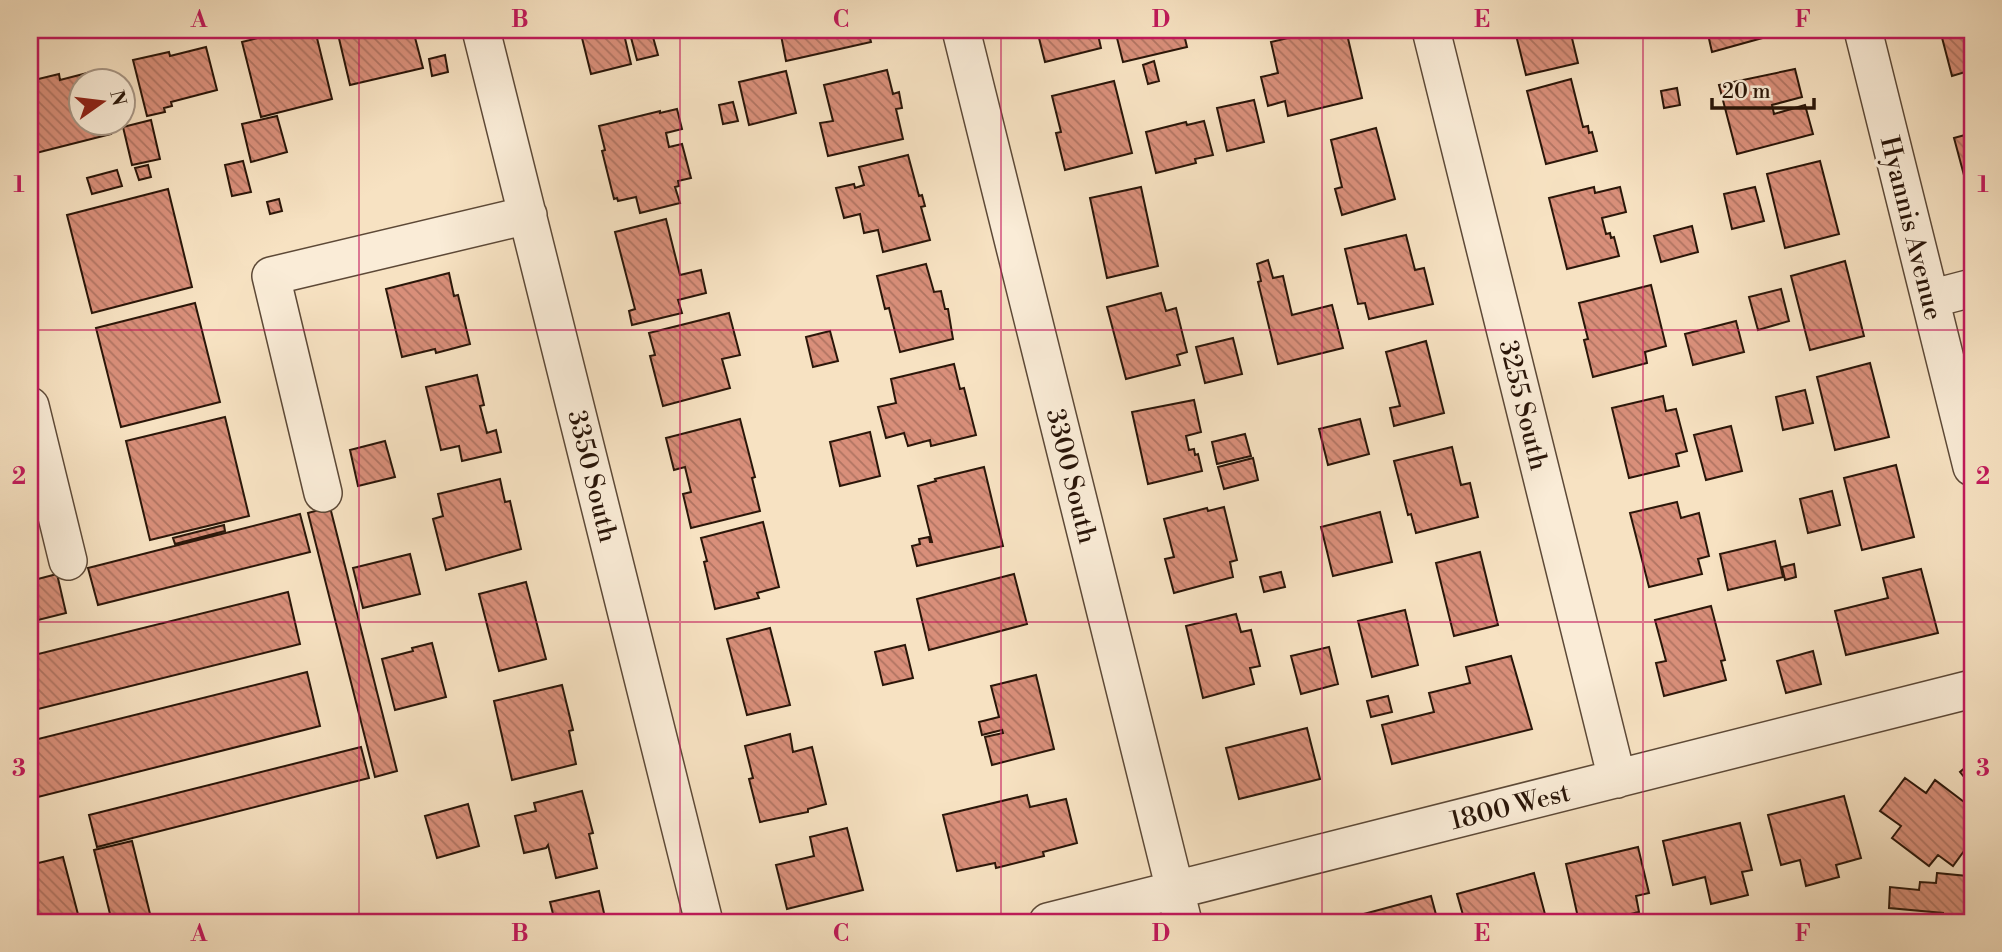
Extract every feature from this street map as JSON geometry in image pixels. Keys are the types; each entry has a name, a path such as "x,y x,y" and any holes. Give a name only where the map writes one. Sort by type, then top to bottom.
{"street":[{"name":"3350 South","path":"481,30 704,922"},
{"name":"3300 South","path":"961,30 1180,906"},
{"name":"3255 South","path":"1431,30 1617,779"},
{"name":"Hyannis Avenue","path":"1863,30 1972,467"},
{"path":"323,493 271,276 528,215"},
{"path":"1930,299 1972,288"},
{"path":"30,406 68,561"},
{"name":"1800 West","path":"1048,922 1180,906 1617,779 1972,689"}],"building":[{"path":"289,30 315,30 332,99 261,117 242,42"},
{"path":"337,30 413,30 423,68 350,85"},
{"path":"597,30 623,30 631,64 591,74 581,34"},
{"path":"629,30 651,30 658,55 637,60"},
{"path":"780,30 868,30 871,42 786,61"},
{"path":"1037,30 1097,30 1101,48 1045,62"},
{"path":"1115,30 1183,30 1187,47 1123,62"},
{"path":"1322,30 1346,30 1362,98 1288,116 1285,101 1268,106 1261,77 1278,73 1271,42"},
{"path":"1509,30 1570,30 1578,63 1526,75 1515,31 1510,33"},
{"path":"1707,30 1784,30 1784,32 1712,52"},
{"path":"1940,30 1972,30 1972,70 1952,76"},
{"path":"206,47 217,90 171,102 172,106 164,108 165,112 147,116 133,60 169,52 170,56"},
{"path":"445,55 448,72 432,76 429,59"},
{"path":"1154,61 1159,81 1148,84 1143,65"},
{"path":"1795,69 1802,97 1772,105 1774,114 1805,105 1813,134 1737,154 1719,85"},
{"path":"887,70 893,94 899,92 902,108 896,109 903,139 828,156 820,123 833,121 824,85"},
{"path":"786,71 796,113 749,125 739,82"},
{"path":"59,74 60,80 66,78 66,136 103,136 36,153 30,127 30,81"},
{"path":"1571,79 1583,127 1588,126 1589,133 1592,132 1597,151 1546,164 1527,91"},
{"path":"1114,81 1132,153 1065,170 1056,133 1061,132 1052,96"},
{"path":"1677,88 1680,105 1664,108 1661,91"},
{"path":"1254,100 1264,142 1227,151 1217,108"},
{"path":"733,102 738,121 723,124 719,105"},
{"path":"677,109 682,129 666,133 669,147 682,144 691,178 678,181 679,186 675,187 680,203 640,213 636,197 618,201 617,198 614,199 599,126"},
{"path":"277,116 287,152 251,162 242,124"},
{"path":"151,120 160,159 132,165 125,136 136,136 136,124"},
{"path":"1204,121 1213,155 1195,159 1196,163 1156,173 1146,132 1186,122 1187,125"},
{"path":"1376,128 1395,199 1342,215 1335,189 1342,187 1331,140"},
{"path":"1972,133 1972,197 1954,138"},
{"path":"908,155 919,196 922,195 925,206 921,207 930,240 883,252 878,230 864,233 860,214 844,218 836,188 864,185 859,167"},
{"path":"243,161 251,192 232,196 225,165"},
{"path":"1820,161 1839,234 1785,248 1767,174"},
{"path":"148,165 151,177 139,180 135,168"},
{"path":"117,170 122,186 92,194 87,178"},
{"path":"1141,187 1158,266 1107,278 1090,198"},
{"path":"1594,187 1595,193 1620,187 1626,212 1602,218 1606,234 1610,233 1611,238 1614,237 1619,256 1567,269 1549,198"},
{"path":"1755,187 1764,221 1732,229 1724,194"},
{"path":"168,189 192,287 92,313 67,215"},
{"path":"279,199 282,211 270,214 267,202"},
{"path":"666,219 680,275 701,270 706,293 678,300 682,313 632,325 629,311 635,309 615,232"},
{"path":"1692,226 1698,252 1661,262 1654,236"},
{"path":"1406,235 1415,270 1424,268 1433,304 1369,319 1365,303 1358,304 1345,249"},
{"path":"1268,260 1273,278 1283,276 1292,315 1332,305 1343,348 1278,364 1258,282 1261,281 1257,264"},
{"path":"1845,261 1864,336 1810,350 1791,276"},
{"path":"926,264 934,292 941,291 945,309 948,309 953,339 900,352 889,308 885,309 877,276"},
{"path":"449,273 454,296 458,295 470,344 436,353 435,349 402,357 386,289"},
{"path":"1651,285 1666,346 1645,352 1647,363 1593,377 1584,340 1588,339 1579,303"},
{"path":"1781,289 1789,321 1758,330 1749,297"},
{"path":"1161,293 1166,311 1176,308 1187,352 1177,355 1180,365 1126,379 1107,307"},
{"path":"195,303 220,402 121,427 96,328"},
{"path":"729,313 740,355 722,359 730,388 663,406 650,356 655,355 649,333"},
{"path":"1736,321 1744,352 1693,365 1685,334"},
{"path":"830,331 838,361 813,367 806,337"},
{"path":"1233,338 1242,374 1205,383 1196,347"},
{"path":"1426,341 1444,413 1394,426 1390,408 1400,406 1386,352"},
{"path":"1870,363 1889,437 1835,450 1817,377"},
{"path":"954,364 960,389 964,388 976,435 931,446 930,440 908,446 904,433 886,438 878,407 896,403 891,379"},
{"path":"477,375 484,405 480,406 487,433 496,430 501,452 462,461 459,446 441,450 426,387"},
{"path":"1805,390 1813,423 1783,430 1776,397"},
{"path":"1663,396 1666,411 1676,409 1687,451 1676,454 1679,466 1629,478 1612,408"},
{"path":"1194,400 1201,432 1186,436 1189,450 1194,449 1195,455 1198,454 1202,471 1148,484 1132,412"},
{"path":"225,417 249,516 150,540 126,441"},
{"path":"740,419 755,477 752,478 760,511 691,528 683,494 691,492 685,467 674,470 666,438"},
{"path":"1360,419 1369,454 1328,465 1319,429"},
{"path":"1731,426 1742,471 1706,480 1694,435"},
{"path":"870,432 880,476 840,486 830,442"},
{"path":"1245,434 1251,456 1217,464 1212,442"},
{"path":"385,441 395,477 358,486 350,450"},
{"path":"1452,447 1461,485 1470,483 1478,517 1416,533 1411,514 1408,515 1394,461"},
{"path":"1253,458 1258,480 1224,489 1218,467"},
{"path":"1896,465 1914,537 1862,550 1844,478"},
{"path":"984,467 1003,546 917,566 912,546 920,544 919,539 929,537 932,542 918,486"},
{"path":"500,479 505,502 510,501 521,549 446,570 433,519 443,516 438,494"},
{"path":"1832,491 1840,525 1808,533 1800,499"},
{"path":"1677,502 1681,518 1699,513 1709,556 1698,559 1702,574 1649,587 1630,513"},
{"path":"330,507 397,771 375,777 308,513"},
{"path":"1224,507 1237,560 1230,562 1233,577 1174,593 1165,559 1174,557 1164,519 1207,508 1208,511"},
{"path":"1380,512 1392,562 1333,576 1321,527"},
{"path":"300,514 310,552 98,605 88,568"},
{"path":"763,522 779,587 757,593 759,598 715,609 701,538"},
{"path":"224,525 225,531 175,544 173,538"},
{"path":"1775,541 1783,577 1728,590 1720,554"},
{"path":"1480,552 1498,625 1454,636 1436,563"},
{"path":"410,554 420,594 363,608 353,568"},
{"path":"1794,564 1796,577 1785,580 1782,567"},
{"path":"1921,569 1938,633 1846,655 1835,611 1888,598 1883,578"},
{"path":"1281,572 1285,587 1264,592 1260,577"},
{"path":"57,574 66,613 30,622 30,581"},
{"path":"1014,574 1027,624 929,650 917,599"},
{"path":"526,582 546,659 499,671 479,594"},
{"path":"288,592 300,644 30,711 30,656"},
{"path":"1711,606 1725,660 1721,661 1726,680 1664,696 1656,663 1666,661 1655,620"},
{"path":"1405,610 1418,665 1372,677 1358,621"},
{"path":"1236,614 1241,632 1251,630 1260,666 1250,668 1254,684 1203,698 1186,626"},
{"path":"770,628 790,705 747,715 727,639"},
{"path":"432,643 446,697 395,710 382,659"},
{"path":"905,645 913,678 883,685 875,652"},
{"path":"1329,647 1338,684 1301,694 1291,656"},
{"path":"1813,651 1821,684 1786,693 1777,661"},
{"path":"1511,656 1532,729 1392,764 1382,725 1434,712 1429,693 1470,683 1466,667"},
{"path":"307,672 320,726 30,799 30,741"},
{"path":"1036,675 1054,749 992,765 985,737 1003,733 1002,730 982,735 979,722 999,717 991,686"},
{"path":"562,685 573,730 569,731 576,764 512,780 494,701"},
{"path":"1388,696 1392,712 1371,717 1367,701"},
{"path":"1307,728 1320,779 1239,799 1226,748"},
{"path":"790,734 793,752 812,747 826,804 808,809 808,812 760,822 749,779 753,778 745,746"},
{"path":"361,747 369,778 97,847 89,815"},
{"path":"1972,762 1972,787 1960,772"},
{"path":"1905,778 1926,793 1935,780 1972,808 1972,840 1953,866 1938,855 1929,866 1892,838 1901,826 1880,811"},
{"path":"582,791 593,833 589,834 597,868 556,878 548,845 546,848 524,853 515,816 536,811 534,803"},
{"path":"1027,795 1030,807 1066,799 1077,843 1043,852 1044,856 996,868 995,863 957,871 943,815"},
{"path":"1844,796 1861,858 1836,865 1839,877 1806,886 1800,860 1781,865 1768,815"},
{"path":"468,804 479,846 437,858 425,816"},
{"path":"1740,823 1752,870 1742,872 1748,895 1711,904 1705,877 1673,885 1663,841"},
{"path":"847,828 863,890 787,909 776,865 814,856 810,837"},
{"path":"132,841 152,922 112,922 94,850"},
{"path":"1638,847 1649,893 1636,896 1639,912 1596,922 1579,922 1566,864"},
{"path":"63,857 80,922 37,922 30,893 30,865"},
{"path":"1534,873 1546,918 1530,922 1465,922 1457,894"},
{"path":"1937,873 1967,876 1966,893 1972,894 1970,922 1942,922 1943,913 1889,908 1890,887 1919,890 1920,882 1936,883"},
{"path":"599,891 606,922 555,922 550,902"},
{"path":"1431,896 1438,922 1362,922 1360,915"}]}
